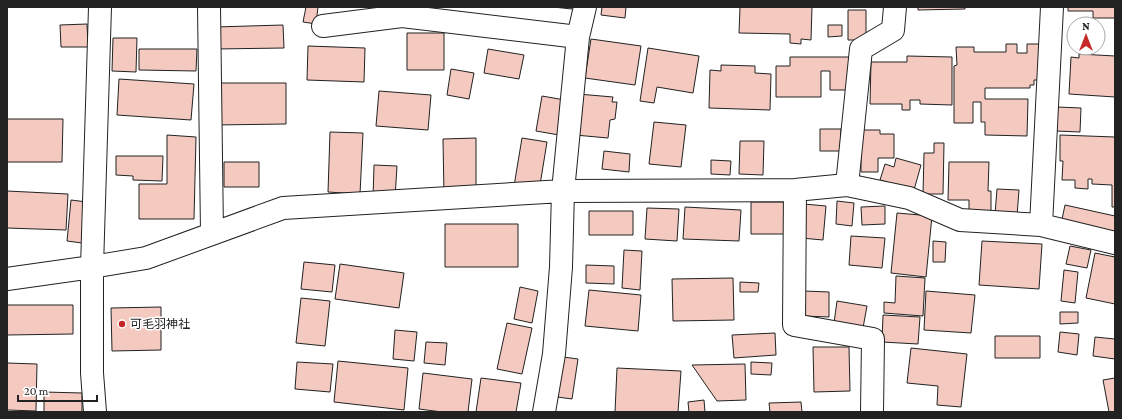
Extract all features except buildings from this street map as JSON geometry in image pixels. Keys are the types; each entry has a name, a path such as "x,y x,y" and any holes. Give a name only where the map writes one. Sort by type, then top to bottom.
{"street":[{"path":"95,412 92,373 92,267 100,7"},
{"path":"209,7 212,234"},
{"path":"544,412 555,338 561,267 563,191 578,37 585,7"},
{"path":"847,185 861,49 893,30 895,7"},
{"path":"1041,225 1052,7"},
{"path":"323,26 402,16 578,37"},
{"path":"7,279 146,258 283,208 563,191 795,190 847,185 909,198 960,220 1041,225 1115,243"},
{"path":"795,190 794,325 873,339 872,412"}],"place":[{"name":"可毛羽神社","path":"122,324"}]}
